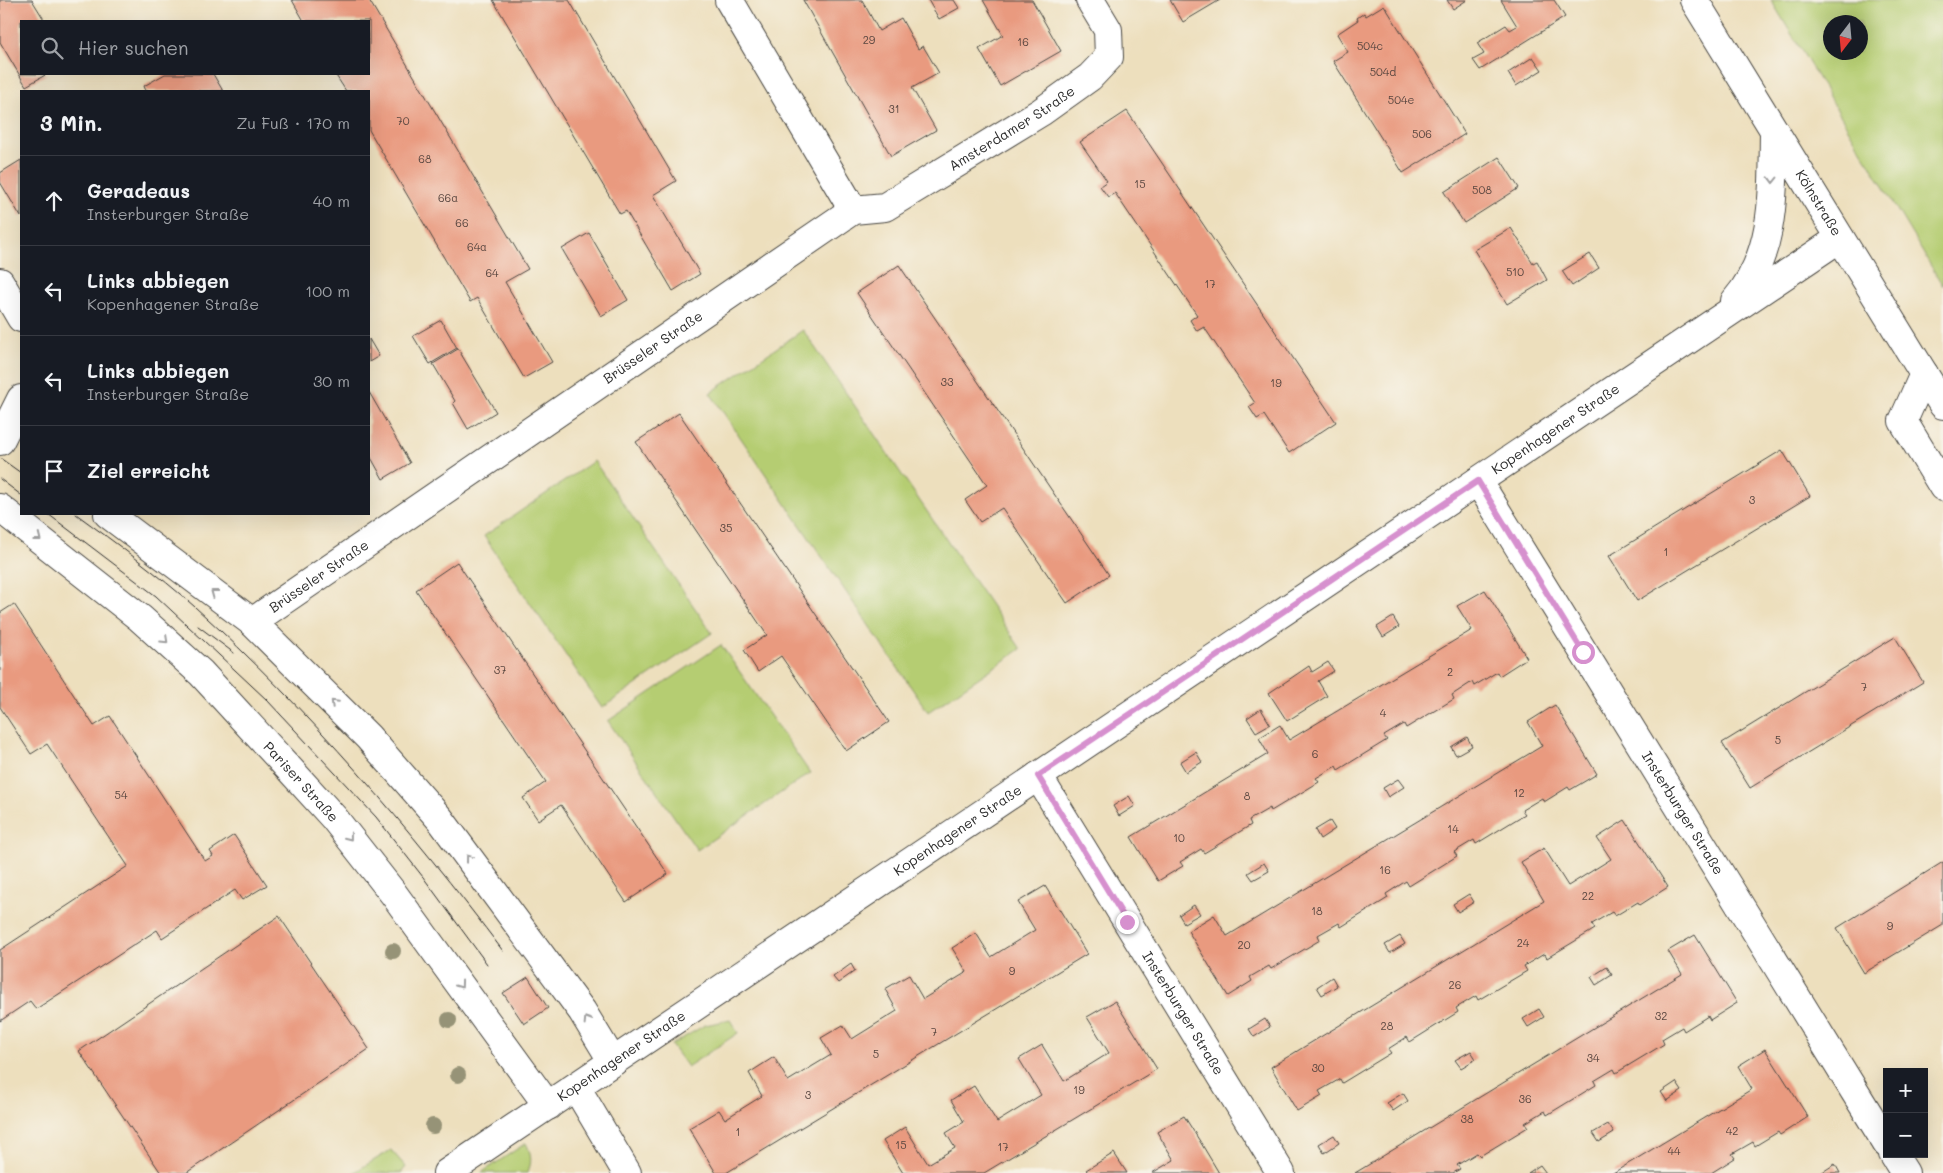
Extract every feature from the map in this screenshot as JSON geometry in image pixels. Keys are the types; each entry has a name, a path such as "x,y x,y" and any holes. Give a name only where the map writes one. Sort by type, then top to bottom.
{"street":[{"path":"729,0 853,210"},
{"name":"Amsterdamer Straße","path":"853,210 885,207 1041,112 1090,77 1109,57 1108,30 1090,0"},
{"name":"Kölnstraße","path":"1694,0 1943,405"},
{"name":"Kopenhagener Straße","path":"1718,320 1749,285 1760,262 1769,225 1773,194 1774,132"},
{"name":"Brüsseler Straße","path":"252,622 853,210"},
{"name":"Kopenhagener Straße","path":"447,1173 1840,238"},
{"path":"0,282 20,316"},
{"path":"1924,374 1904,421 1943,487"},
{"path":"6,442 20,402"},
{"name":"Insterburger Straße","path":"1478,481 1883,1138"},
{"name":"Pariser Straße","path":"0,508 140,618 201,673 294,774 334,818 393,893 548,1106"},
{"path":"109,515 252,622 368,737 440,820 582,1011 613,1062"},
{"name":"Insterburger Straße","path":"1038,776 1281,1173"},
{"path":"576,1087 627,1173"},
{"path":"1896,1158 1905,1173"}],"green space":[{"path":"1771,0 1943,0 1943,286"},
{"path":"803,330 1021,649 928,712 710,393"},
{"path":"594,461 712,633 602,708 484,536"},
{"path":"721,645 810,773 697,850 608,721"},
{"path":"730,1020 738,1033 687,1067 671,1045 705,1025"},
{"path":"526,1143 531,1158 527,1173 481,1173"},
{"path":"391,1150 406,1167 401,1173 353,1173"}],"building":[{"path":"0,0 32,0 44,20 20,20 20,75 45,75 26,86 0,42"},
{"path":"292,0 369,0 528,269 505,282 552,362 524,378 477,298 470,302 370,132 370,90 345,90 336,75 370,75 370,20 303,20"},
{"path":"493,0 569,0 676,181 653,195 700,274 673,291 626,211 620,214"},
{"path":"803,0 862,0 879,31 901,18 918,49 923,46 939,73 912,88 936,130 891,156"},
{"path":"928,0 954,0 959,8 939,19"},
{"path":"983,0 1032,0 1061,51 1000,86 979,49 1003,35"},
{"path":"1170,0 1220,0 1183,22"},
{"path":"1447,0 1467,0 1453,9"},
{"path":"1501,0 1554,0 1565,17 1480,70 1473,60 1484,54 1477,43 1506,25 1510,30 1517,26"},
{"path":"1384,5 1465,134 1403,173 1333,61 1348,52 1337,34 1358,20 1357,18 1364,13 1366,16"},
{"path":"1533,57 1542,70 1516,86 1508,73"},
{"path":"163,75 214,75 222,90 146,90 144,86"},
{"path":"1127,111 1336,422 1289,453 1264,415 1257,419 1249,407 1255,403 1204,327 1197,331 1190,320 1197,315 1115,193 1108,197 1100,186 1107,181 1080,142"},
{"path":"1499,157 1519,188 1464,223 1444,192"},
{"path":"20,161 20,215 0,182 0,173"},
{"path":"1511,228 1533,263 1537,261 1547,280 1507,304 1474,250"},
{"path":"589,233 628,300 601,316 562,249"},
{"path":"1590,254 1599,268 1572,286 1562,271"},
{"path":"899,265 1109,575 1067,603 1002,508 980,522 965,500 987,485 857,293"},
{"path":"441,320 457,348 430,364 413,336"},
{"path":"370,341 379,356 370,361"},
{"path":"458,349 496,412 468,429 453,403 455,401 433,364"},
{"path":"370,394 410,463 383,479 370,456"},
{"path":"679,413 889,722 846,751 781,656 758,672 744,650 767,635 636,442"},
{"path":"1782,450 1810,496 1637,601 1609,556"},
{"path":"457,562 668,874 626,902 561,805 538,820 523,798 546,782 416,590"},
{"path":"1485,590 1527,658 1499,676 1497,672 1474,686 1472,682 1452,695 1454,699 1406,728 1404,724 1384,736 1387,740 1338,770 1336,766 1316,778 1319,782 1271,811 1270,808 1249,820 1251,825 1204,853 1201,849 1180,862 1183,866 1158,881 1131,837 1268,754 1259,738 1280,725 1289,740 1472,630 1457,606"},
{"path":"14,604 94,726 110,716 205,861 213,856 210,851 234,835 267,885 242,900 235,890 162,938 157,930 36,1009 30,1001 0,1021 0,950 128,866 47,744 31,754 0,707 0,613"},
{"path":"1393,617 1399,627 1383,637 1377,627"},
{"path":"1895,637 1923,682 1750,788 1722,743"},
{"path":"1328,662 1334,671 1318,681 1327,696 1287,721 1269,693 1309,666 1312,672"},
{"path":"1555,705 1597,774 1570,790 1568,787 1544,802 1542,798 1522,810 1525,814 1476,844 1474,840 1454,852 1457,856 1409,886 1406,881 1386,894 1388,898 1341,927 1339,923 1318,935 1320,940 1271,969 1269,966 1250,977 1252,981 1228,996 1188,931 1214,915 1227,936 1542,746 1528,722"},
{"path":"1261,709 1270,724 1256,732 1247,718"},
{"path":"1467,737 1472,746 1456,755 1451,747"},
{"path":"1196,752 1202,762 1186,772 1180,762"},
{"path":"1398,779 1404,787 1388,797 1383,788"},
{"path":"1129,796 1135,806 1119,816 1113,806"},
{"path":"1625,820 1668,887 1640,905 1638,902 1615,916 1612,912 1592,924 1595,929 1547,958 1544,954 1524,966 1527,971 1478,1000 1476,996 1456,1008 1458,1012 1410,1042 1407,1037 1388,1049 1391,1053 1342,1083 1340,1079 1319,1091 1322,1096 1297,1111 1271,1067 1544,901 1521,862 1544,848 1568,886 1611,859 1597,838"},
{"path":"1330,821 1335,829 1320,839 1315,830"},
{"path":"1943,862 1943,925 1864,973 1837,928"},
{"path":"1264,863 1269,871 1253,880 1248,873"},
{"path":"1045,886 1087,954 726,1173 716,1173 689,1128 719,1110 725,1119 762,1096 749,1073 774,1057 788,1081 831,1055 821,1038 843,1025 852,1039 897,1011 885,989 909,975 923,999 967,972 952,948 976,933 991,957 1035,930 1018,902"},
{"path":"1469,894 1474,902 1458,912 1453,904"},
{"path":"1194,905 1200,914 1184,923 1179,915"},
{"path":"279,916 369,1049 186,1173 161,1173 79,1051"},
{"path":"1695,935 1737,1003 1710,1020 1708,1016 1684,1031 1682,1027 1662,1039 1664,1044 1616,1073 1614,1069 1594,1081 1596,1085 1547,1115 1545,1111 1525,1123 1528,1127 1480,1156 1477,1153 1457,1165 1460,1169 1453,1173 1355,1173 1682,974 1668,951"},
{"path":"1400,936 1405,944 1390,953 1385,945"},
{"path":"851,964 855,971 838,983 833,977"},
{"path":"1607,967 1612,975 1596,985 1591,977"},
{"path":"528,977 548,1008 524,1024 503,993"},
{"path":"1332,977 1337,986 1322,995 1317,987"},
{"path":"1115,1001 1157,1069 984,1173 903,1173 883,1141 905,1127 928,1164 955,1148 946,1133 964,1122 951,1100 974,1086 997,1122 1041,1095 1019,1059 1042,1045 1064,1081 1109,1053 1087,1017"},
{"path":"1539,1009 1544,1017 1528,1027 1523,1019"},
{"path":"1265,1019 1270,1027 1254,1037 1249,1029"},
{"path":"1765,1049 1808,1117 1780,1135 1778,1132 1755,1146 1753,1142 1732,1154 1735,1158 1711,1173 1613,1173 1752,1089 1738,1066"},
{"path":"1471,1051 1476,1059 1461,1068 1455,1060"},
{"path":"1676,1082 1682,1091 1667,1101 1661,1092"},
{"path":"1403,1093 1408,1101 1393,1111 1387,1103"},
{"path":"1184,1116 1219,1173 1152,1173 1174,1160 1157,1132"},
{"path":"1608,1124 1614,1133 1599,1142 1593,1133"},
{"path":"1334,1135 1339,1143 1324,1153 1319,1144"},
{"path":"1114,1153 1127,1173 1089,1173 1086,1170"},
{"path":"1835,1164 1840,1173 1821,1173"},
{"path":"1540,1165 1546,1173 1528,1173"}],"tram line":[{"path":"0,458 20,472"},
{"path":"0,479 20,494"},
{"path":"49,515 156,596 267,700 376,817 487,964"},
{"path":"77,515 137,559 181,595 279,687 395,816 503,951"},
{"path":"198,626 234,653"}],"route":[{"path":"1127,922 1038,776 1478,481 1583,652"}]}
